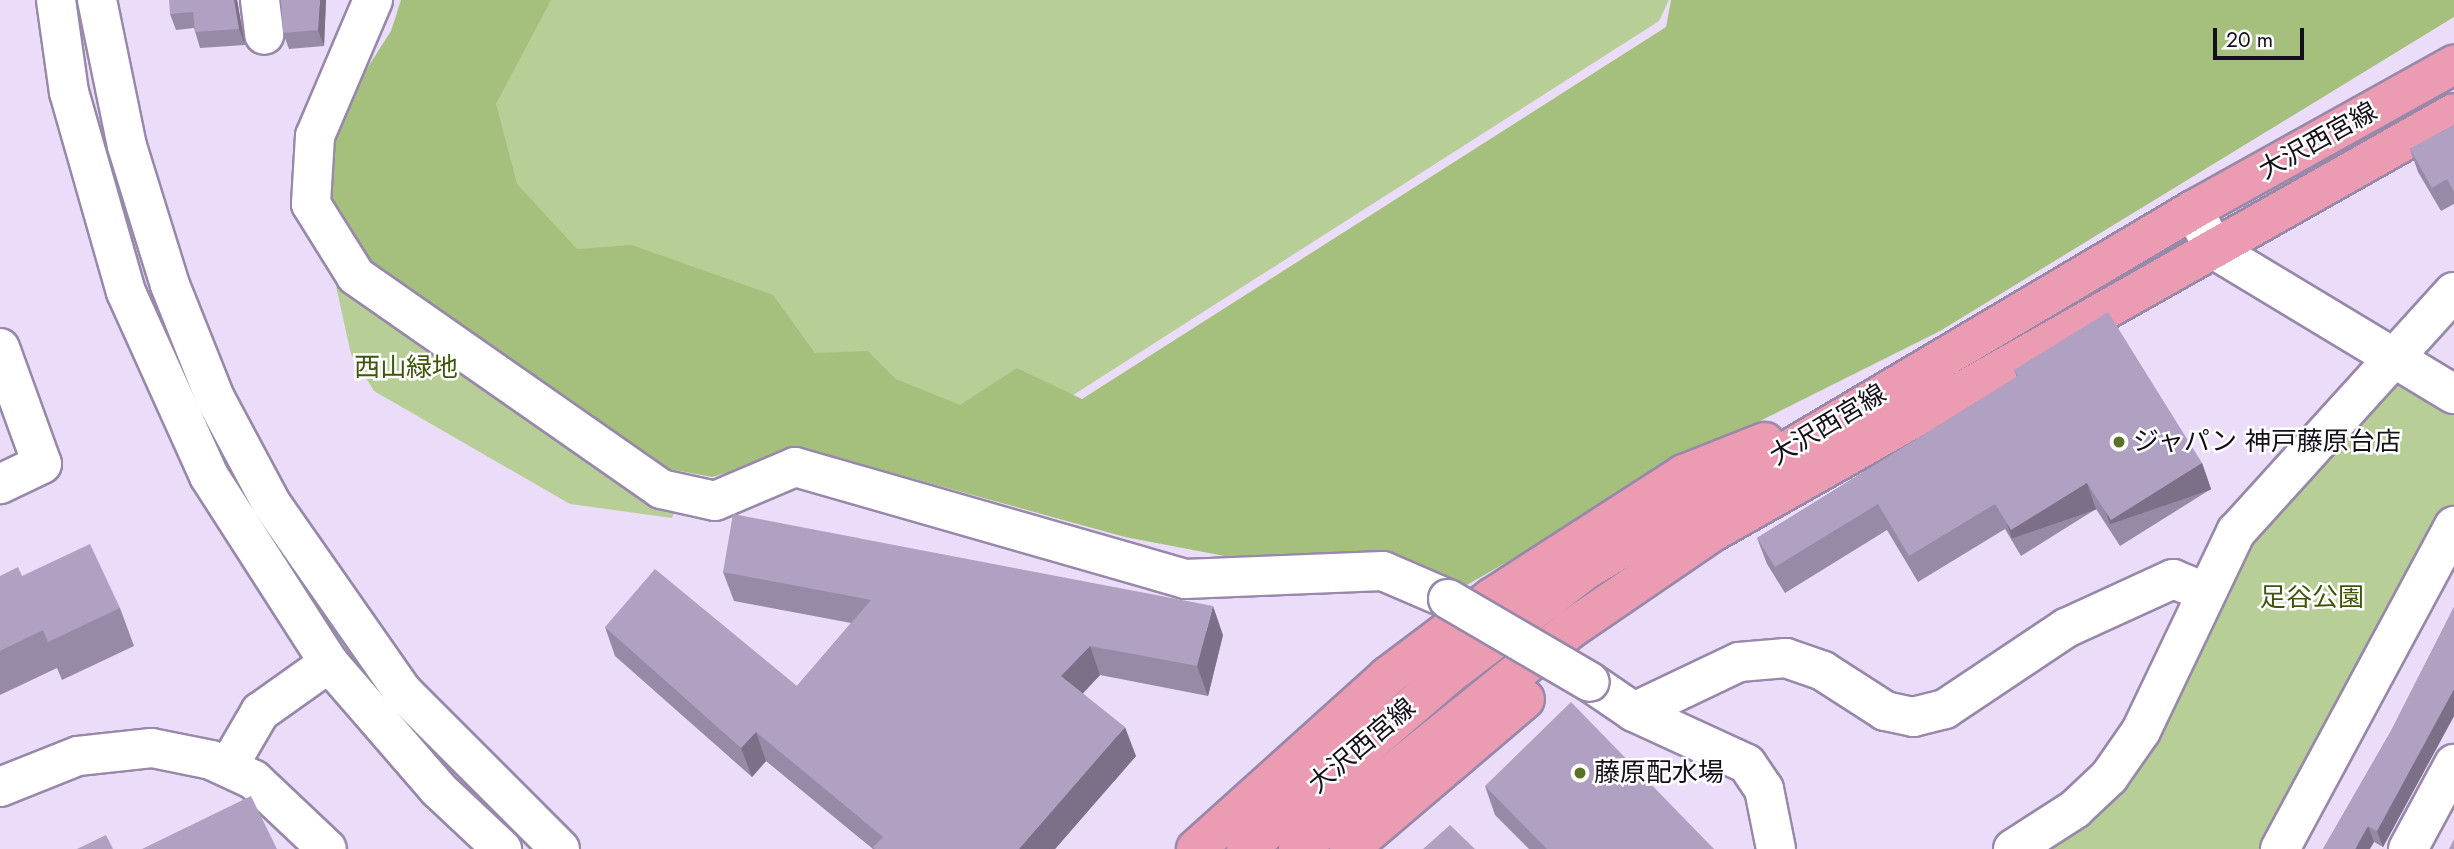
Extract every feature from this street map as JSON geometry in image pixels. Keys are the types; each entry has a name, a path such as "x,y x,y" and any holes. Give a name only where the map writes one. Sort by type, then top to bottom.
{"main road":[{"name":"大沢西宮線","path":"1245,849 1447,676 1587,569 2193,210 2454,65"},
{"name":"大沢西宮線","path":"1298,849 1569,630 1711,533 1859,446 2215,250 2454,113"},
{"path":"1196,849 1388,676 1599,523 1734,452 1828,424"},
{"path":"1349,849 1625,617 1859,446"}],"street":[{"path":"56,0 69,93 99,206 162,380 243,535 329,663 430,780 502,849"},
{"path":"97,0 127,146 170,285 215,398 271,503 403,692 560,849"},
{"path":"373,0 315,136 311,204 356,276 661,489 715,501 795,467 1185,579 1383,571 1448,599 1591,682 1634,712 1747,764 1765,789 1776,849"},
{"path":"2193,210 2215,250 2399,356 2454,394"},
{"path":"2014,849 2075,809 2109,777 2141,731 2205,592 2252,513 2399,356 2454,292"},
{"path":"0,348 42,464 0,484"},
{"path":"2280,849 2454,526"},
{"path":"1634,712 1739,662 1786,658 1823,671 1885,711 1913,717 1945,709 2055,635 2173,579 2205,592"},
{"path":"228,767 260,712 329,663"},
{"path":"0,787 44,765 117,749 152,748 228,767 288,806 327,849"},
{"path":"2408,849 2454,764"}],"green space":[{"path":"401,0 551,0 496,104 517,184 577,249 632,245 773,295 815,353 868,351 896,379 960,405 1017,368 1082,399 1666,27 1671,0 2454,0 2454,17 1940,331 1712,445 1465,586 1390,557 1235,558 1125,537 809,450 712,477 669,469 594,426 366,268 325,202 327,131 391,31"},
{"path":"537,0 1669,0 1659,21 937,482 401,211"},
{"name":"西山緑地","path":"336,286 374,301 680,498 672,518 570,504 374,391 351,354"},
{"name":"足谷公園","path":"2399,356 2454,394 2454,522 2280,849 2030,849 2116,778 2232,556"}],"building":[{"path":"169,0 234,0 239,29 195,32 193,12 170,14"},
{"path":"281,0 320,0 318,30 283,33"},
{"path":"2454,125 2454,192 2447,179 2432,188 2410,149"},
{"path":"2108,312 2202,463 2111,520 2087,483 2011,530 1995,504 1909,556 1878,504 1775,567 1757,538 2018,376 2014,370"},
{"path":"733,514 1213,606 1197,666 1090,646 1061,676 1125,727 1019,849 875,849 873,847 883,837 756,732 741,748 605,627 655,569 797,686 871,600 723,572"},
{"path":"90,544 120,608 48,642 43,630 0,651 0,576 18,567 22,576"},
{"path":"2454,607 2454,689 2377,831 2368,826 2355,849 2323,849 2391,731"},
{"name":"藤原配水場","path":"1571,702 1714,849 1547,849 1485,786"},
{"path":"251,796 277,849 142,849"},
{"path":"1450,825 1475,849 1423,849"},
{"path":"106,835 113,849 77,849"}],"place":[{"name":"ジャパン 神戸藤原台店","path":"2119,442"},
{"name":"藤原配水場","path":"1580,773"}]}
